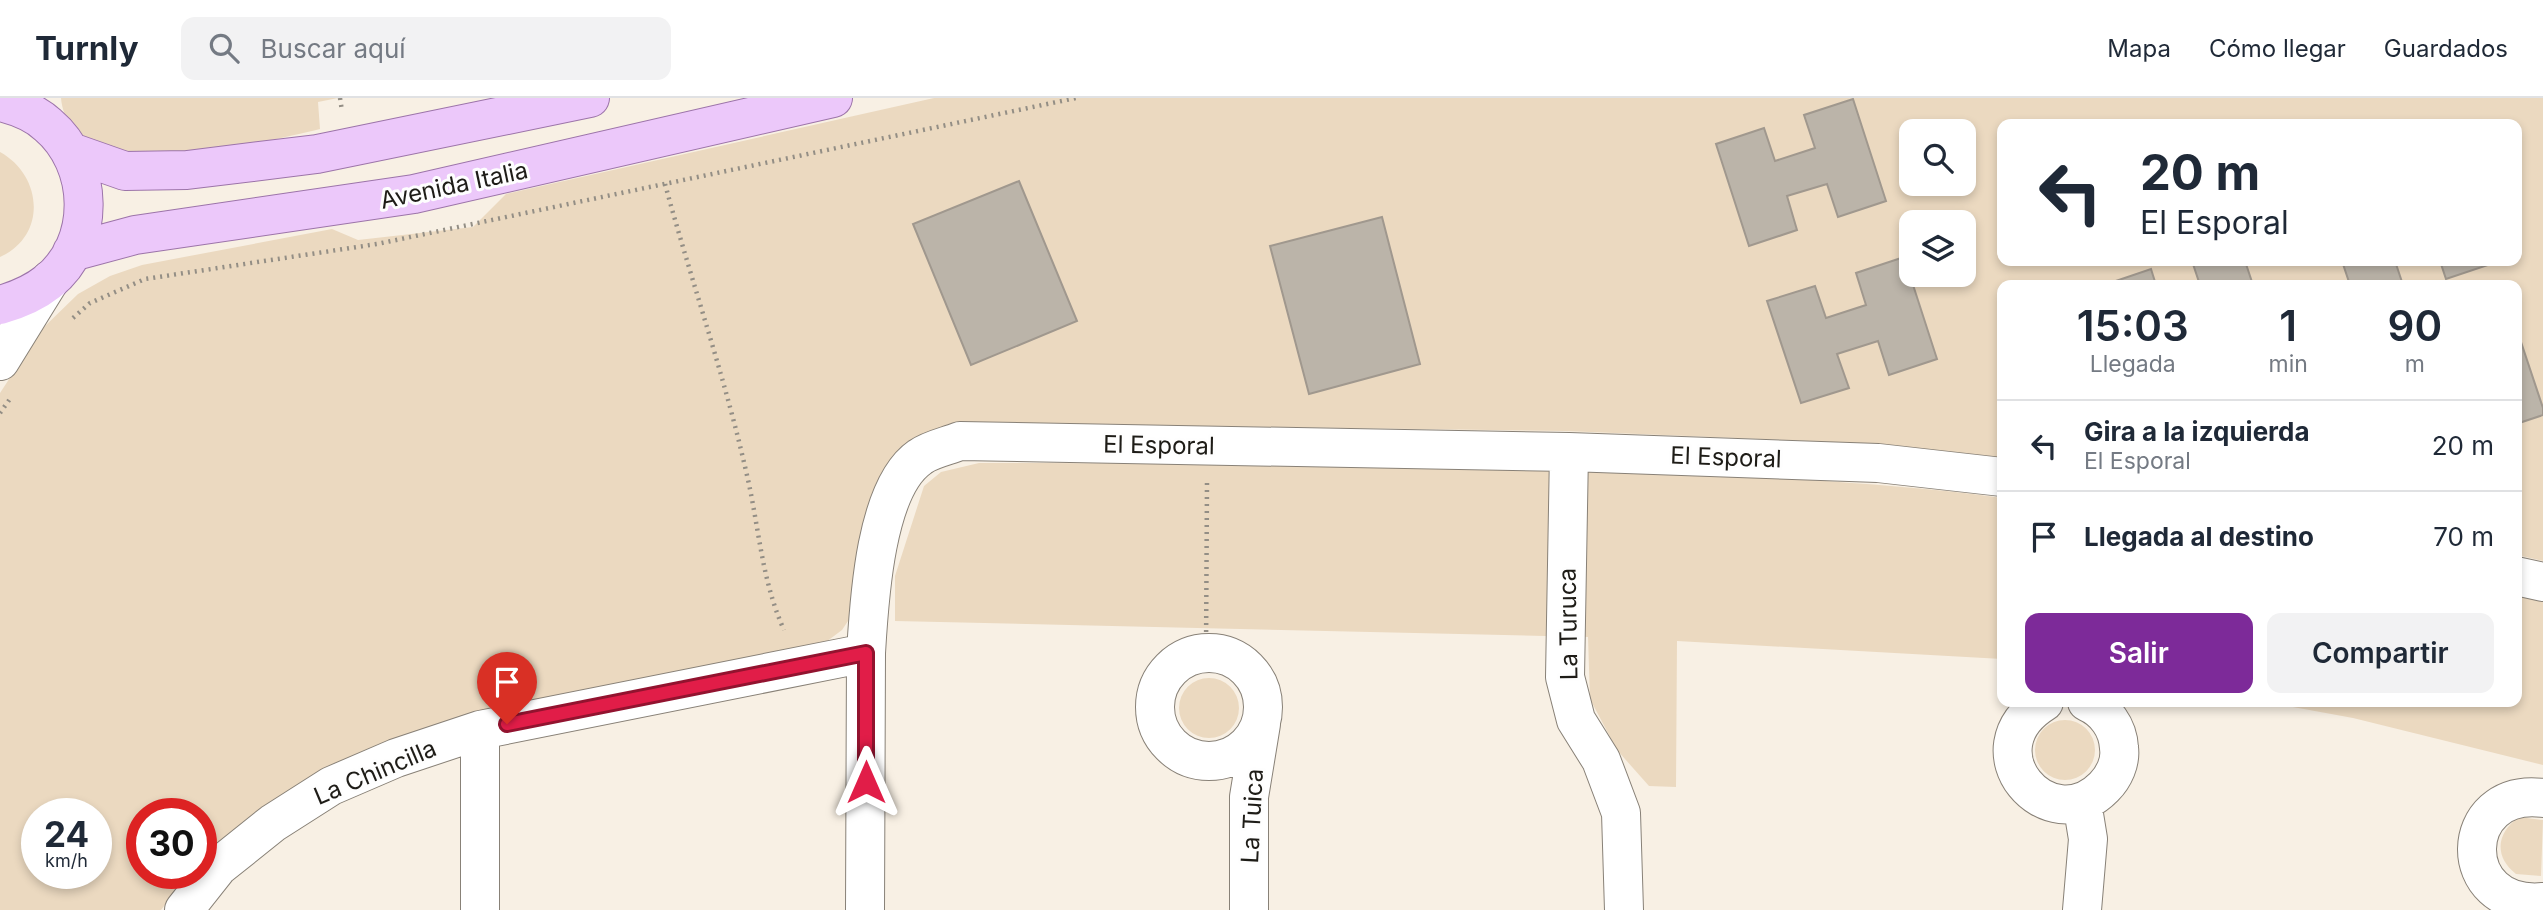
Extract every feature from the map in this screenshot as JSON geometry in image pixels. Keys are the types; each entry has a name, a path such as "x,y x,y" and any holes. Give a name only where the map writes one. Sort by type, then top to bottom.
{"main road":[{"path":"0,102 21,107 54,125 125,171 187,170 317,154 590,98"},
{"name":"Avenida Italia","path":"0,305 26,297 61,266 135,235 335,208 466,184 833,98"},
{"path":"54,125 81,175 84,200 82,224 61,266"}],"street":[{"path":"7,376 61,266"},
{"name":"El Esporal","path":"865,910 866,653 878,542 894,489 920,457 960,441 1569,452 1878,463 1997,476"},
{"name":"La Turuca","path":"1569,452 1565,677 1576,720 1601,760 1621,813 1624,910"},
{"path":"2522,577 2543,582"},
{"path":"480,910 480,730 866,653"},
{"name":"La Tuica","path":"1249,910 1249,797 1261,723 1263,706 1260,690 1252,674 1239,662 1206,653 1188,657 1172,667 1155,699 1156,717 1162,734 1174,748 1189,758 1207,762 1225,759 1241,751 1253,739 1261,723"},
{"path":"2036,707 2018,725 2012,742 2012,761 2018,778 2030,792 2046,801 2064,804 2082,802 2098,794 2110,782 2117,767 2120,750 2116,733 2108,717 2094,707"},
{"name":"La Chincilla","path":"184,910 219,867 273,823 331,786 396,758 480,730"},
{"path":"1207,762 1249,797"},
{"path":"2543,798 2527,796 2509,800 2494,810 2483,824 2476,841 2477,860 2483,877 2495,891 2510,900 2543,902"},
{"path":"2082,802 2088,839 2082,910"}],"path":[{"path":"71,320 90,303 145,279 377,244 1076,98"},
{"path":"665,184 732,416 771,602 800,666"},
{"path":"0,413 7,376"},
{"path":"1206,653 1208,446"}],"shaded area":[{"path":"61,98 338,98 318,102 320,129 257,143 173,153 132,152 97,144 72,127"},
{"path":"934,98 2543,98 2543,561 2522,556 2522,280 1997,280 1997,457 1880,444 1565,431 1044,424 913,441 852,615 842,630 826,642 474,713 217,850 217,798 126,798 126,889 177,889 161,910 0,910 0,393 42,329 78,294 110,276 142,265 332,229 358,240 473,227 506,194"},
{"path":"0,152 14,162 24,175 34,205 26,235 16,247 0,257"},
{"path":"979,463 1490,465 1695,473 1925,489 1997,497 1997,659 1677,641 1676,787 1649,786 1617,750 1590,699 1588,637 895,621 895,576 924,486 941,472"},
{"path":"2522,592 2543,598 2543,765 2353,718 2292,707 2522,707"},
{"path":"1209,678 1221,680 1234,691 1239,708 1237,720 1226,733 1209,738 1197,736 1184,725 1179,708 1181,696 1192,683"},
{"path":"2059,720 2071,720 2090,733 2095,750 2093,762 2082,775 2071,780 2059,780 2040,767 2035,756 2035,744 2048,725"},
{"path":"2519,817 2543,820 2541,876 2516,874 2501,853 2502,838 2506,830"}],"building":[{"path":"1853,99 1886,201 1838,217 1827,184 1787,196 1797,230 1749,246 1716,144 1764,128 1775,161 1815,148 1804,115"},
{"path":"1019,181 1077,321 971,365 913,224"},
{"path":"1382,217 1420,364 1309,394 1270,246"},
{"path":"1899,259 1899,287 1914,287 1937,359 1889,375 1878,341 1837,354 1849,388 1801,403 1767,301 1815,286 1826,318 1866,305 1856,273"},
{"path":"2194,266 2247,266 2251,280 2198,280"},
{"path":"2344,266 2397,266 2401,280 2348,280"},
{"path":"2442,266 2485,266 2446,279"},
{"path":"2151,269 2154,280 2119,280"},
{"path":"2522,345 2543,408 2543,415 2522,422"}],"route":[{"path":"507,724 866,653 866,782"}]}
